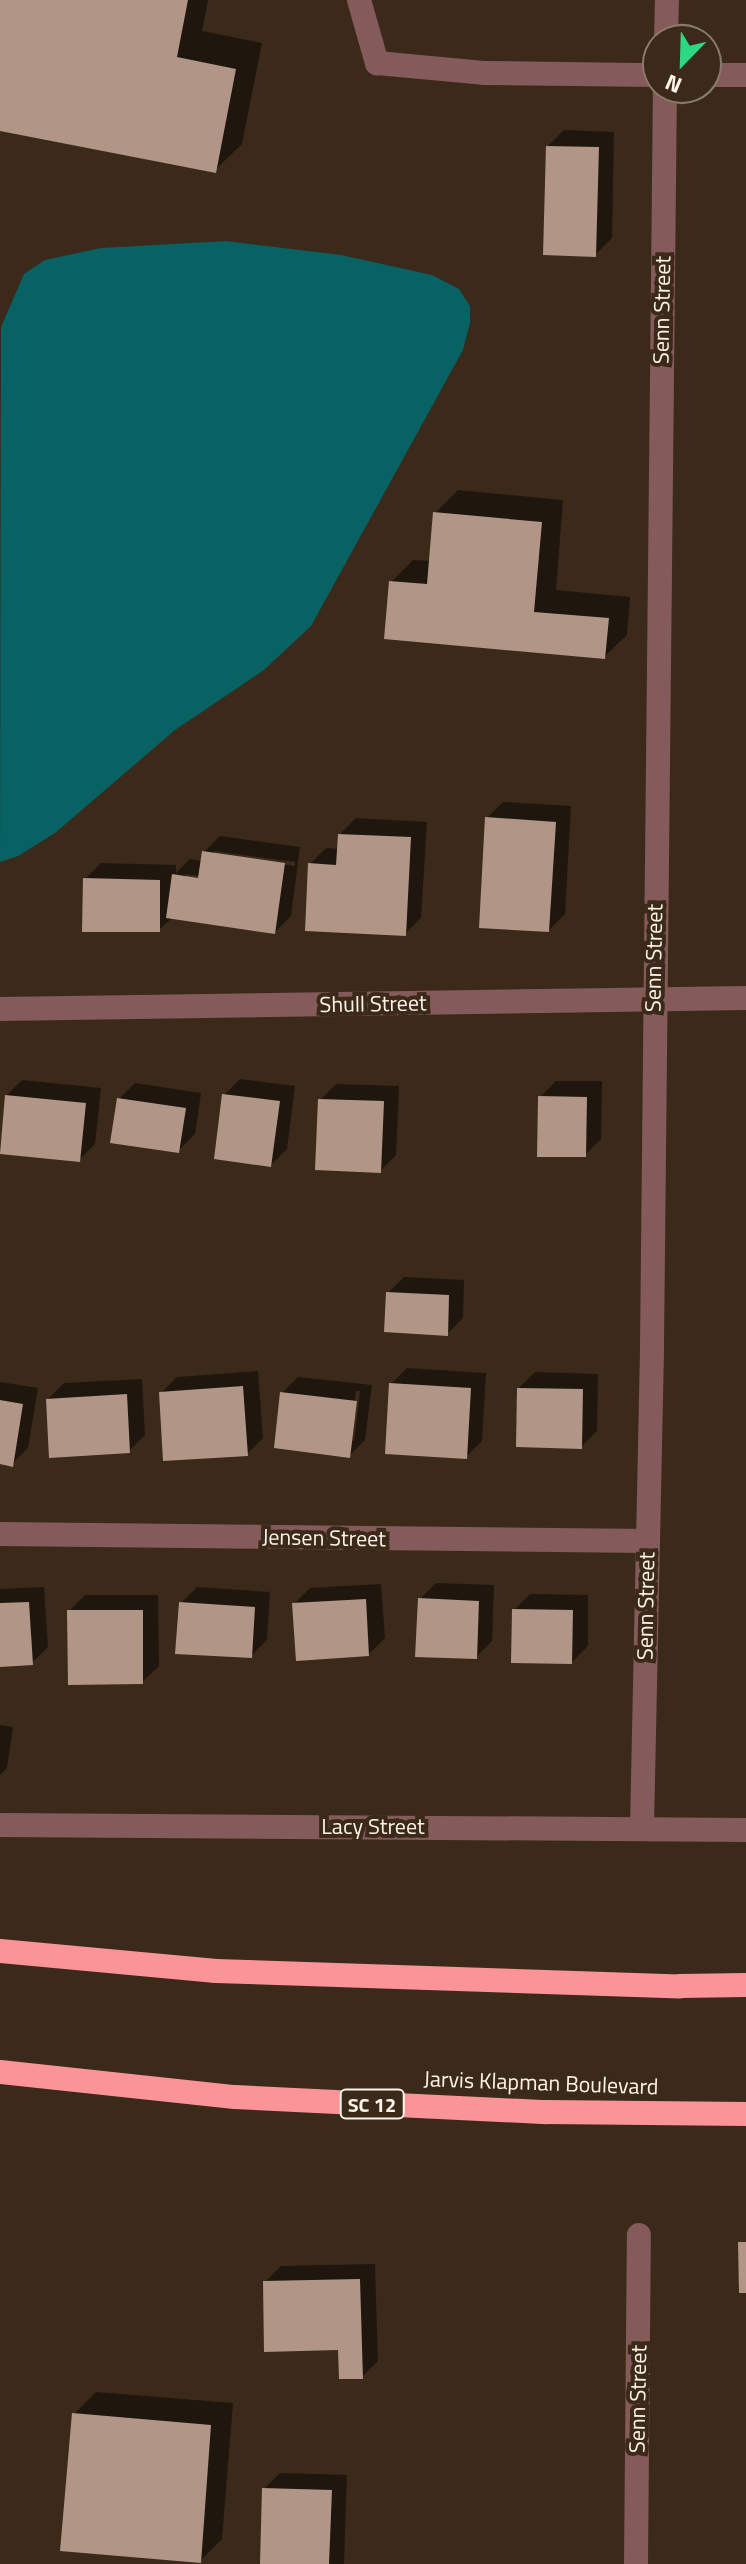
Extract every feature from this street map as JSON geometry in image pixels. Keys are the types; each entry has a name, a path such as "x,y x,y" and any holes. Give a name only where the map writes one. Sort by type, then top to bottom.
{"highway":[{"path":"0,1951 216,1971 680,1986 746,1985"},
{"name":"Jarvis Klapman Boulevard","path":"0,2072 235,2097 547,2112 746,2114"}],"street":[{"path":"359,0 377,63 484,73 642,75"},
{"path":"666,24 667,0"},
{"path":"722,75 746,75"},
{"name":"Senn Street","path":"642,1828 665,104"},
{"name":"Shull Street","path":"0,1009 746,998"},
{"name":"Jensen Street","path":"0,1534 647,1541"},
{"name":"Lacy Street","path":"0,1825 746,1830"},
{"name":"Senn Street","path":"636,2564 639,2235"}],"water":[{"path":"226,241 341,255 432,275 459,289 470,306 470,323 463,350 311,626 264,670 175,730 55,833 18,856 0,862 1,327 24,274 45,260 101,248"}],"building":[{"path":"0,0 188,0 177,57 236,69 216,173 0,131"},
{"path":"546,146 599,147 596,257 543,255"},
{"path":"433,512 542,522 534,612 609,618 605,659 384,639 389,581 427,584"},
{"path":"485,817 556,822 549,932 479,928"},
{"path":"338,834 411,837 406,936 305,931 308,863 336,865"},
{"path":"202,851 285,863 275,934 166,918 172,874 198,878"},
{"path":"83,878 160,880 160,932 82,932"},
{"path":"222,1094 280,1101 271,1167 214,1159"},
{"path":"5,1095 86,1103 80,1162 0,1154"},
{"path":"538,1096 587,1097 586,1157 537,1157"},
{"path":"117,1098 186,1108 179,1153 110,1143"},
{"path":"318,1099 384,1101 381,1173 315,1170"},
{"path":"386,1292 449,1295 448,1336 384,1332"},
{"path":"389,1383 471,1388 467,1459 385,1454"},
{"path":"243,1386 248,1456 163,1461 159,1392"},
{"path":"517,1388 583,1389 582,1449 516,1447"},
{"path":"280,1392 357,1401 350,1458 274,1448"},
{"path":"127,1394 130,1453 49,1458 46,1399"},
{"path":"0,1400 23,1404 13,1467 0,1464"},
{"path":"418,1598 479,1601 477,1659 415,1657"},
{"path":"366,1599 369,1656 296,1661 292,1603"},
{"path":"29,1602 33,1665 0,1667 0,1603"},
{"path":"179,1602 255,1607 252,1658 175,1654"},
{"path":"512,1609 573,1610 572,1664 511,1663"},
{"path":"67,1610 143,1610 143,1684 68,1685"},
{"path":"738,2242 746,2242 746,2293 739,2293"},
{"path":"360,2279 363,2379 339,2379 338,2350 264,2352 263,2281"},
{"path":"72,2413 211,2425 201,2563 60,2551"},
{"path":"262,2488 332,2490 329,2564 260,2564"}]}
